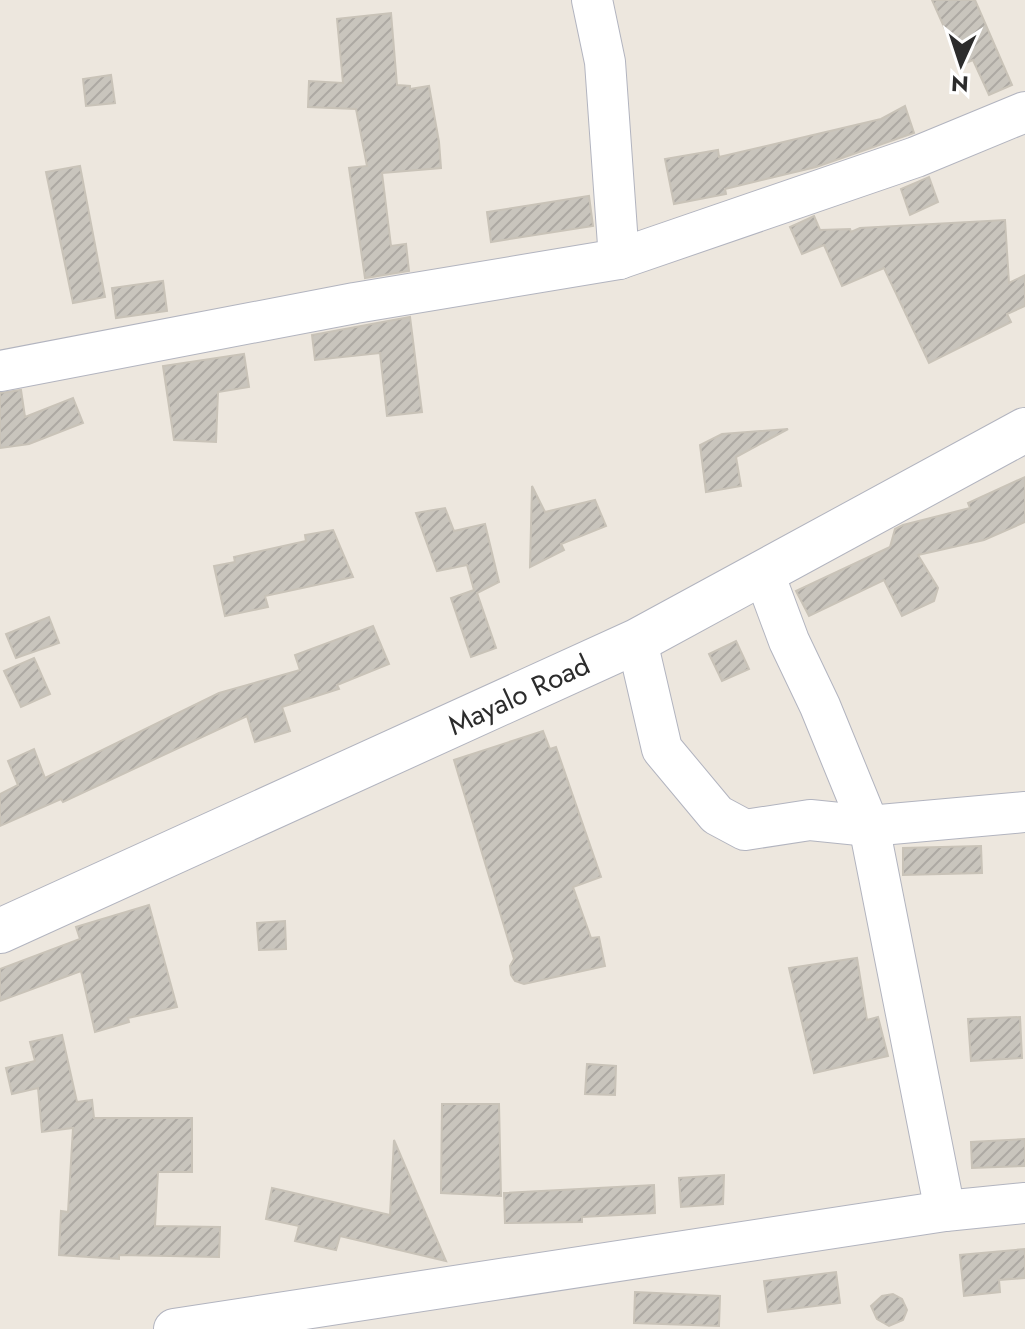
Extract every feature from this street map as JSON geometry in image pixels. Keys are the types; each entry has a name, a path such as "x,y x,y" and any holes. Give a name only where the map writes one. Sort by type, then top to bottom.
{"street":[{"path":"592,0 605,62 619,259"},
{"path":"0,371 355,303 619,259 916,157 1025,112"},
{"name":"Mayalo Road","path":"0,931 637,641 1025,430"},
{"path":"763,571 789,641 820,706 869,826 945,1211"},
{"path":"637,641 662,749 717,815 745,830 810,820 869,826 1025,812"},
{"path":"174,1329 945,1211 1025,1203"}],"building":[{"path":"932,0 975,0 1012,85 989,95 973,60 961,65"},
{"path":"391,13 397,85 410,86 410,89 429,86 441,168 382,173 391,246 406,244 409,271 365,278 349,168 367,166 356,109 308,107 309,81 343,83 337,19"},
{"path":"111,75 115,103 86,106 83,79"},
{"path":"905,106 914,133 816,167 725,189 726,194 674,204 665,159 718,150 719,157 881,119"},
{"path":"80,166 105,297 73,303 46,172"},
{"path":"929,177 938,202 910,215 901,189"},
{"path":"589,196 593,226 491,242 487,212"},
{"path":"814,216 820,230 850,229 851,232 860,228 1005,220 1009,283 1025,275 1025,306 1007,314 1011,322 929,363 884,268 842,286 824,245 802,254 790,227"},
{"path":"163,281 167,311 116,318 112,288"},
{"path":"410,317 422,412 387,416 380,353 315,360 312,335"},
{"path":"244,354 249,387 218,392 216,442 174,440 163,366"},
{"path":"21,390 25,417 73,398 83,423 29,444 0,448 0,393"},
{"path":"788,429 736,457 741,486 706,492 700,445 722,434"},
{"path":"1025,477 1025,522 984,540 918,555 938,588 934,601 902,616 884,580 809,616 796,591 890,547 895,529 903,525 970,508 968,503"},
{"path":"532,486 545,512 595,500 606,526 561,544 564,550 530,567"},
{"path":"445,508 454,531 485,524 499,582 477,593 496,648 471,657 451,598 474,590 467,565 437,571 416,513"},
{"path":"333,530 353,577 265,596 268,607 225,616 214,566 235,562 234,557 306,541 305,535"},
{"path":"49,617 59,643 16,658 6,634"},
{"path":"373,626 389,664 337,685 339,689 282,707 290,731 255,742 247,716 63,802 61,799 0,826 0,794 18,785 8,761 34,749 45,778 219,693 300,670 295,655"},
{"path":"736,641 749,669 722,681 709,654"},
{"path":"34,658 50,694 21,707 4,671"},
{"path":"543,731 550,749 556,747 601,877 573,887 591,938 599,937 605,966 524,984 515,981 511,975 510,966 514,959 454,760"},
{"path":"981,846 982,873 903,875 903,848"},
{"path":"149,905 177,1007 128,1018 129,1022 95,1032 81,971 0,1001 0,969 80,939 76,927"},
{"path":"285,921 286,949 259,950 257,923"},
{"path":"857,958 867,1020 878,1017 888,1056 814,1073 789,968"},
{"path":"1020,1017 1022,1058 971,1061 968,1019"},
{"path":"62,1035 77,1102 92,1100 94,1118 192,1118 192,1172 158,1172 155,1226 220,1227 219,1257 119,1255 119,1259 59,1255 61,1211 68,1212 73,1128 42,1132 38,1088 12,1094 6,1068 35,1061 30,1042"},
{"path":"587,1064 616,1066 615,1095 585,1094"},
{"path":"442,1104 499,1104 501,1196 441,1193"},
{"path":"1025,1139 1025,1166 972,1168 971,1142"},
{"path":"394,1140 446,1261 340,1236 336,1250 295,1241 299,1226 266,1219 272,1188 390,1215"},
{"path":"724,1175 723,1204 681,1207 679,1178"},
{"path":"654,1185 655,1213 582,1217 582,1222 505,1223 504,1193"},
{"path":"1025,1249 1025,1278 999,1280 1000,1292 964,1296 960,1255"},
{"path":"836,1272 840,1303 768,1312 764,1281"},
{"path":"635,1292 720,1296 719,1326 634,1323"},
{"path":"893,1294 902,1299 907,1310 903,1320 889,1326 877,1319 871,1306 882,1296"}]}
